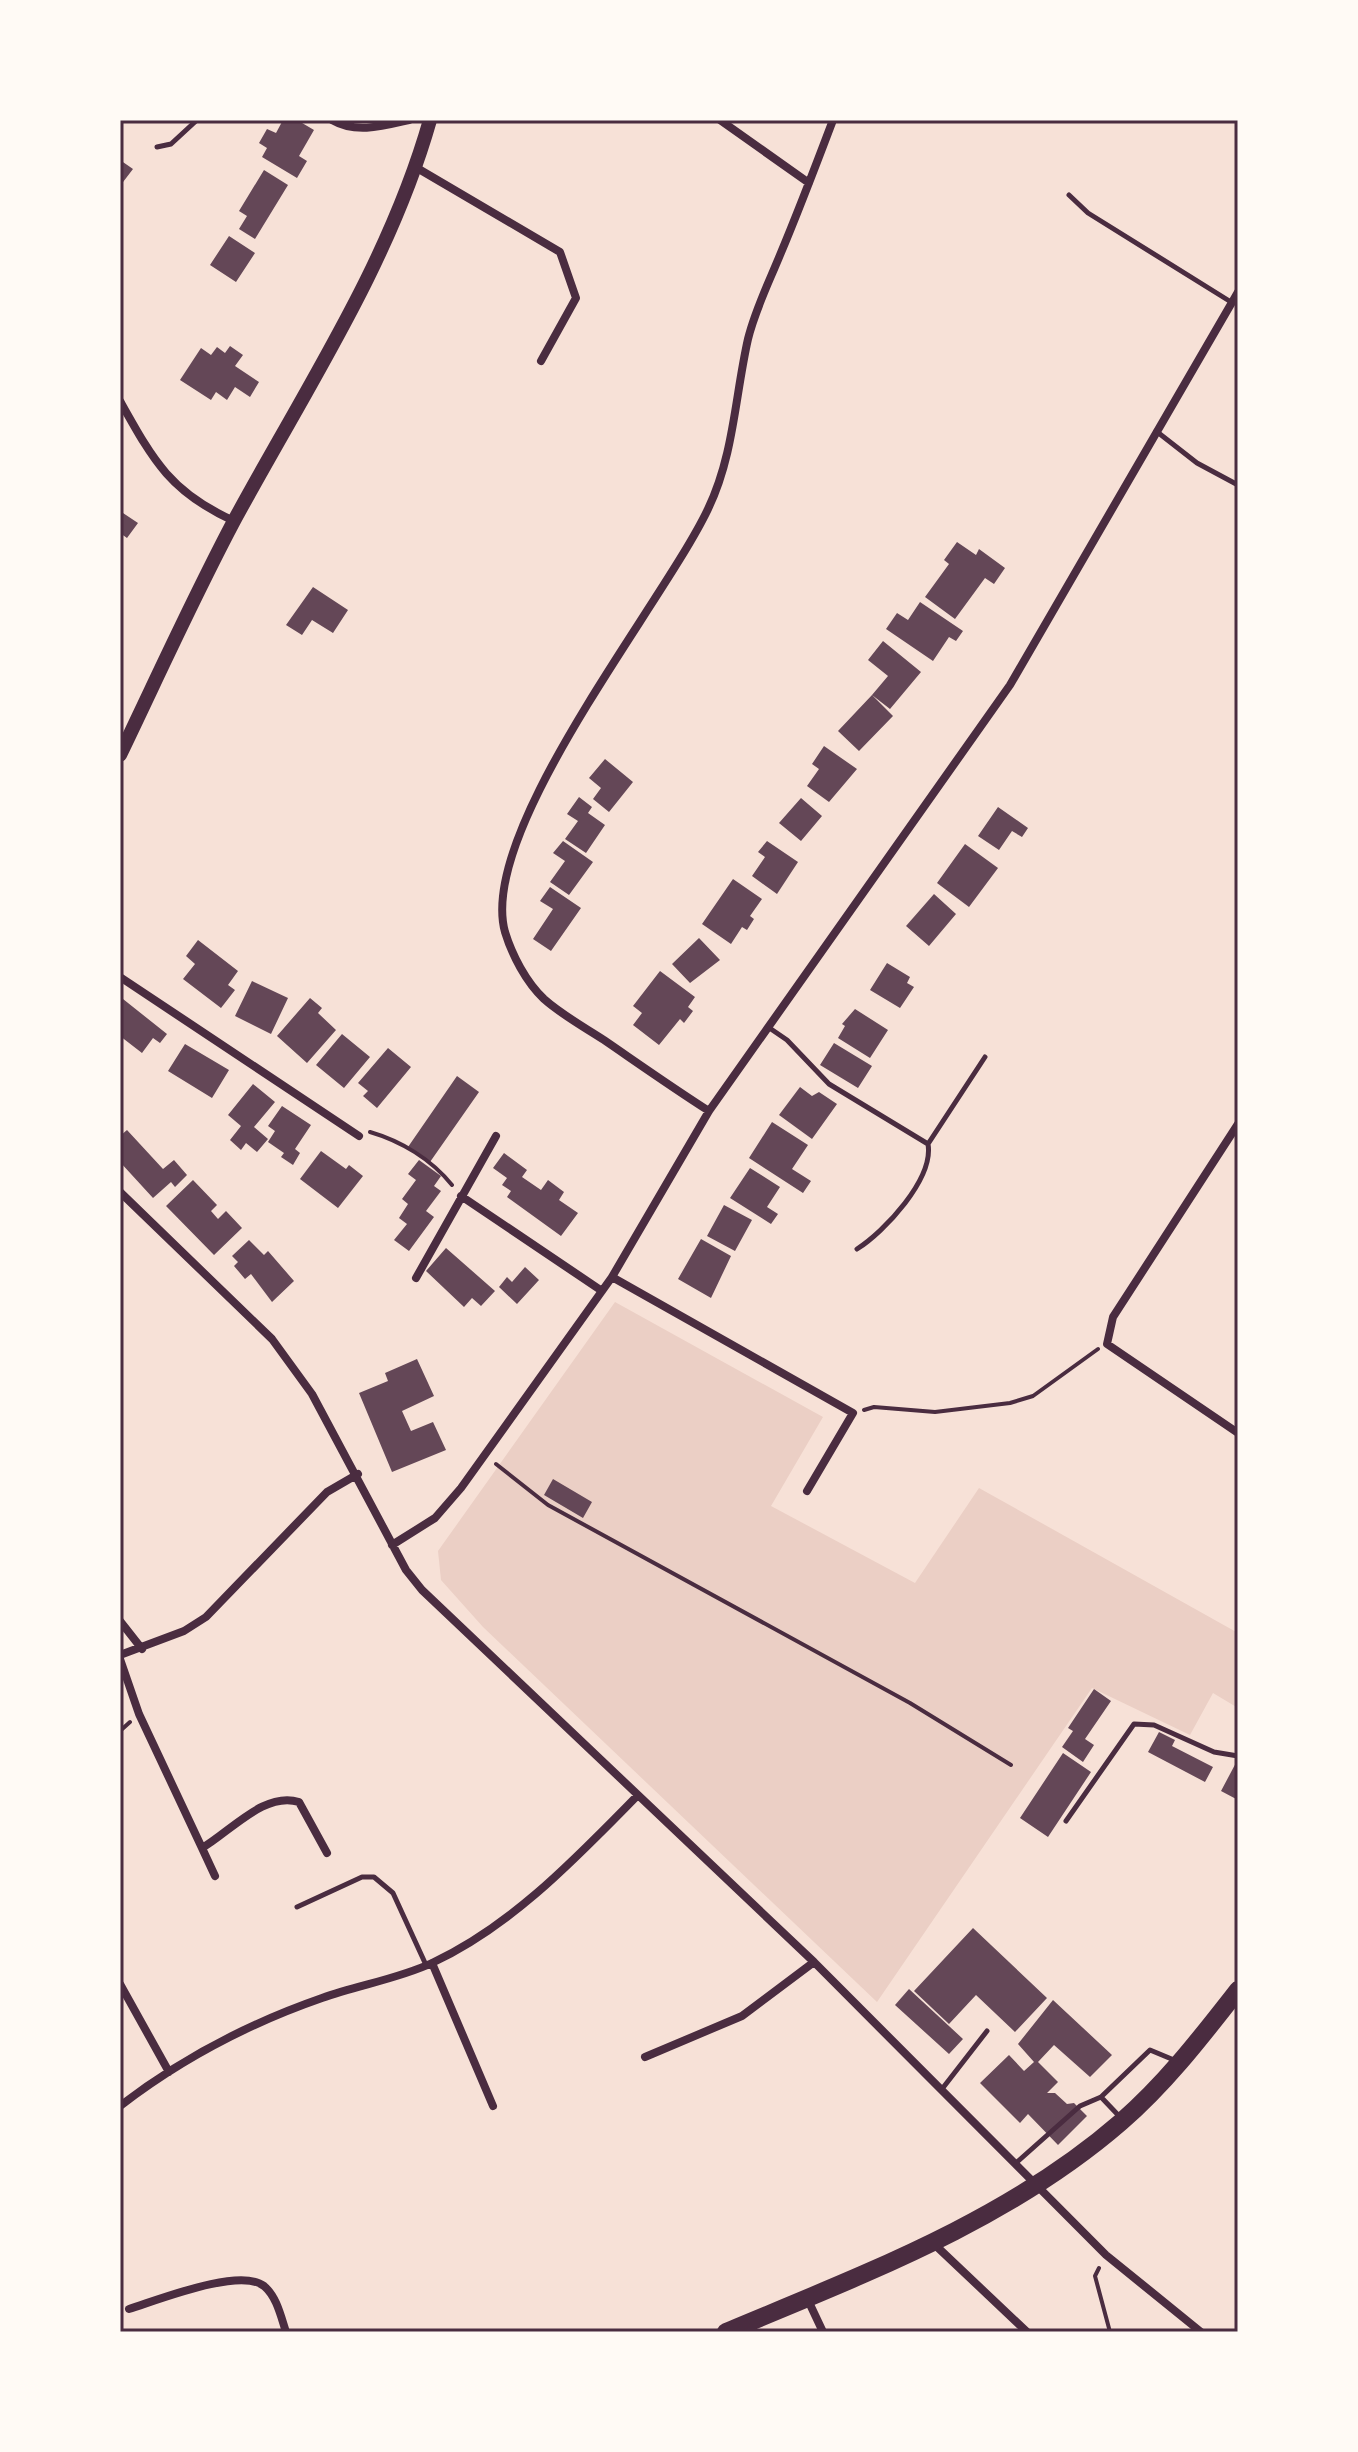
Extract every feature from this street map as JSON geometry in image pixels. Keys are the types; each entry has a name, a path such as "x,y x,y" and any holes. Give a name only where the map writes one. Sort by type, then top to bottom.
{"main road":[{"path":"726,2332 987,2217 1035,2187 1123,2120 1180,2062 1238,1990"}],"street":[{"path":"332,120 342,126 361,129 409,120"},
{"path":"120,755 234,521 368,283 417,168 430,120"},
{"path":"720,120 809,183"},
{"path":"709,1111 544,999 516,958 505,931 502,908 506,877 520,834 547,776 602,679 709,508 737,412 748,339 833,120"},
{"path":"417,168 560,252 576,298 541,361"},
{"path":"392,1545 435,1518 612,1277 709,1111 1010,685 1238,292"},
{"path":"120,401 156,464 198,504 234,521"},
{"path":"120,977 359,1136"},
{"path":"1238,1124 1113,1317 1107,1344 1238,1433"},
{"path":"416,1278 496,1136"},
{"path":"120,1192 272,1339 312,1394 358,1474 392,1545 422,1590 814,1962 1106,2255 1201,2332"},
{"path":"461,1196 602,1291"},
{"path":"612,1277 853,1413 807,1491"},
{"path":"215,1876 139,1714 120,1657 206,1617 327,1492 358,1474"},
{"path":"120,1621 142,1649"},
{"path":"120,2106 169,2072 275,2016 429,1964 521,1907 638,1795"},
{"path":"202,1848 271,1801 286,1798 299,1802 327,1853"},
{"path":"645,2057 742,2016 814,1962"},
{"path":"429,1964 493,2106"},
{"path":"120,1984 169,2072"},
{"path":"932,2242 1027,2332"},
{"path":"129,2309 205,2285 248,2280 263,2285 275,2300 286,2332"},
{"path":"807,2298 823,2332"}],"lane":[{"path":"157,147 171,144 197,120"},
{"path":"1069,195 1088,213 1231,303"},
{"path":"1155,431 1197,463 1238,485"},
{"path":"767,1026 787,1040 829,1084 928,1144"},
{"path":"857,1249 881,1234 921,1177 930,1158 928,1144 985,1057"},
{"path":"1066,1821 1134,1724 1154,1725 1214,1752 1238,1756"},
{"path":"297,1907 362,1877 374,1877 393,1893 429,1964"},
{"path":"942,2090 987,2031"},
{"path":"1016,2163 1080,2106 1101,2097 1150,2050 1180,2062"},
{"path":"1101,2097 1123,2120"}],"path":[{"path":"359,1136 369,1131 395,1139 441,1172 461,1196"},
{"path":"853,1413 874,1407 935,1412 1010,1403 1033,1396 1067,1368 1107,1344"},
{"path":"484,1455 548,1505 910,1703 1011,1765"},
{"path":"1106,2255 1095,2276 1110,2332"}],"shaded area":[{"path":"615,1302 823,1417 771,1506 915,1583 979,1488 1238,1633 1238,1708 1213,1693 1190,1735 1092,1688 877,2002 483,1627 441,1580 438,1551"}],"building":[{"path":"283,120 297,120 314,130 299,156 307,161 297,178 262,157 267,148 259,143 267,129 276,133"},
{"path":"120,160 133,169 120,186"},
{"path":"264,170 288,185 255,239 239,229 247,216 239,211"},
{"path":"229,236 255,253 236,282 210,265"},
{"path":"230,346 243,355 235,366 259,382 250,397 235,387 227,400 216,392 211,400 180,380 201,348 211,355 217,347 225,353"},
{"path":"120,511 138,523 127,538 120,533"},
{"path":"957,542 976,555 979,549 1005,568 994,584 985,578 955,619 925,597 949,564 944,560"},
{"path":"313,587 348,610 333,633 312,620 302,635 286,625"},
{"path":"920,602 963,631 956,641 949,637 933,661 886,629 897,613 908,620"},
{"path":"883,641 921,672 890,709 872,695 888,676 868,660"},
{"path":"872,695 893,716 859,751 838,731"},
{"path":"824,746 857,769 829,802 807,786 819,769 812,764"},
{"path":"605,759 633,782 609,812 593,799 601,788 589,778"},
{"path":"579,797 592,807 588,813 605,825 586,853 565,839 578,821 567,814"},
{"path":"801,798 822,816 801,841 779,823"},
{"path":"998,807 1028,828 1022,837 1012,831 999,850 978,836"},
{"path":"563,841 593,862 569,895 550,882 565,861 553,853"},
{"path":"767,841 798,862 777,894 752,876 765,857 758,852"},
{"path":"965,844 998,868 969,907 937,883"},
{"path":"733,879 762,899 750,916 754,919 747,930 742,927 731,944 702,924"},
{"path":"550,887 581,908 551,951 533,939 553,909 540,901"},
{"path":"934,894 956,914 929,946 906,926"},
{"path":"699,938 720,960 690,983 672,964"},
{"path":"198,940 238,971 228,985 235,990 221,1008 183,979 195,964 186,956"},
{"path":"887,963 910,977 907,983 914,987 900,1008 870,990"},
{"path":"660,971 695,997 688,1007 693,1011 684,1023 680,1019 659,1045 633,1025 642,1013 633,1006"},
{"path":"252,981 288,998 271,1034 235,1016"},
{"path":"310,998 322,1008 318,1013 336,1030 307,1063 277,1036"},
{"path":"123,999 167,1034 160,1043 153,1038 142,1053 120,1036"},
{"path":"855,1009 888,1030 870,1058 838,1038 845,1026 842,1024"},
{"path":"342,1034 370,1057 344,1088 316,1065"},
{"path":"834,1043 872,1066 858,1088 820,1065"},
{"path":"185,1044 229,1070 212,1098 168,1071"},
{"path":"388,1048 411,1067 377,1108 363,1096 368,1091 358,1083"},
{"path":"457,1076 479,1092 430,1162 408,1147"},
{"path":"253,1084 275,1102 254,1127 268,1139 257,1152 246,1143 241,1150 230,1140 241,1126 228,1115"},
{"path":"800,1087 812,1096 819,1092 837,1104 812,1139 779,1115"},
{"path":"282,1106 311,1125 295,1149 300,1153 293,1165 281,1157 284,1153 268,1142 275,1131 268,1126"},
{"path":"772,1122 808,1145 792,1169 811,1181 803,1193 749,1158"},
{"path":"127,1130 163,1169 174,1160 187,1175 175,1187 171,1182 153,1198 120,1162 120,1136"},
{"path":"321,1151 346,1169 349,1165 363,1176 338,1208 300,1179"},
{"path":"504,1153 527,1170 522,1177 541,1190 548,1180 564,1192 559,1200 578,1213 561,1236 507,1197 511,1191 502,1185 507,1178 493,1168"},
{"path":"419,1160 441,1176 434,1186 441,1191 426,1211 434,1217 409,1251 394,1240 407,1224 399,1218 408,1204 402,1199 416,1180 408,1174"},
{"path":"750,1168 780,1187 767,1207 778,1214 771,1224 730,1198"},
{"path":"193,1180 217,1205 211,1211 218,1219 226,1211 242,1228 214,1255 166,1206"},
{"path":"724,1205 752,1220 735,1251 707,1236"},
{"path":"701,1239 731,1256 711,1298 678,1279"},
{"path":"249,1240 264,1255 268,1251 294,1281 272,1302 251,1274 245,1279 234,1266 238,1262 232,1256"},
{"path":"446,1248 495,1291 481,1306 472,1298 464,1307 426,1271"},
{"path":"525,1267 539,1280 517,1304 499,1287 507,1277 512,1282"},
{"path":"417,1359 434,1396 402,1411 411,1431 433,1422 446,1450 392,1472 359,1393 388,1381 385,1373"},
{"path":"553,1479 592,1502 583,1518 544,1495"},
{"path":"1094,1689 1111,1701 1085,1739 1094,1745 1083,1762 1062,1747 1073,1731 1068,1728"},
{"path":"1159,1732 1175,1740 1172,1746 1213,1767 1205,1782 1148,1752"},
{"path":"1063,1753 1091,1772 1048,1837 1020,1818"},
{"path":"1238,1759 1238,1800 1221,1791"},
{"path":"973,1928 1047,1998 1015,2032 976,1995 949,2024 914,1991"},
{"path":"909,1989 963,2039 949,2054 895,2005"},
{"path":"1053,2000 1112,2055 1090,2077 1054,2045 1038,2062 1058,2082 1047,2093 1055,2093 1067,2104 1074,2103 1087,2116 1058,2145 1028,2114 1020,2123 980,2083 1009,2055 1024,2071 1034,2062 1018,2044"}]}
